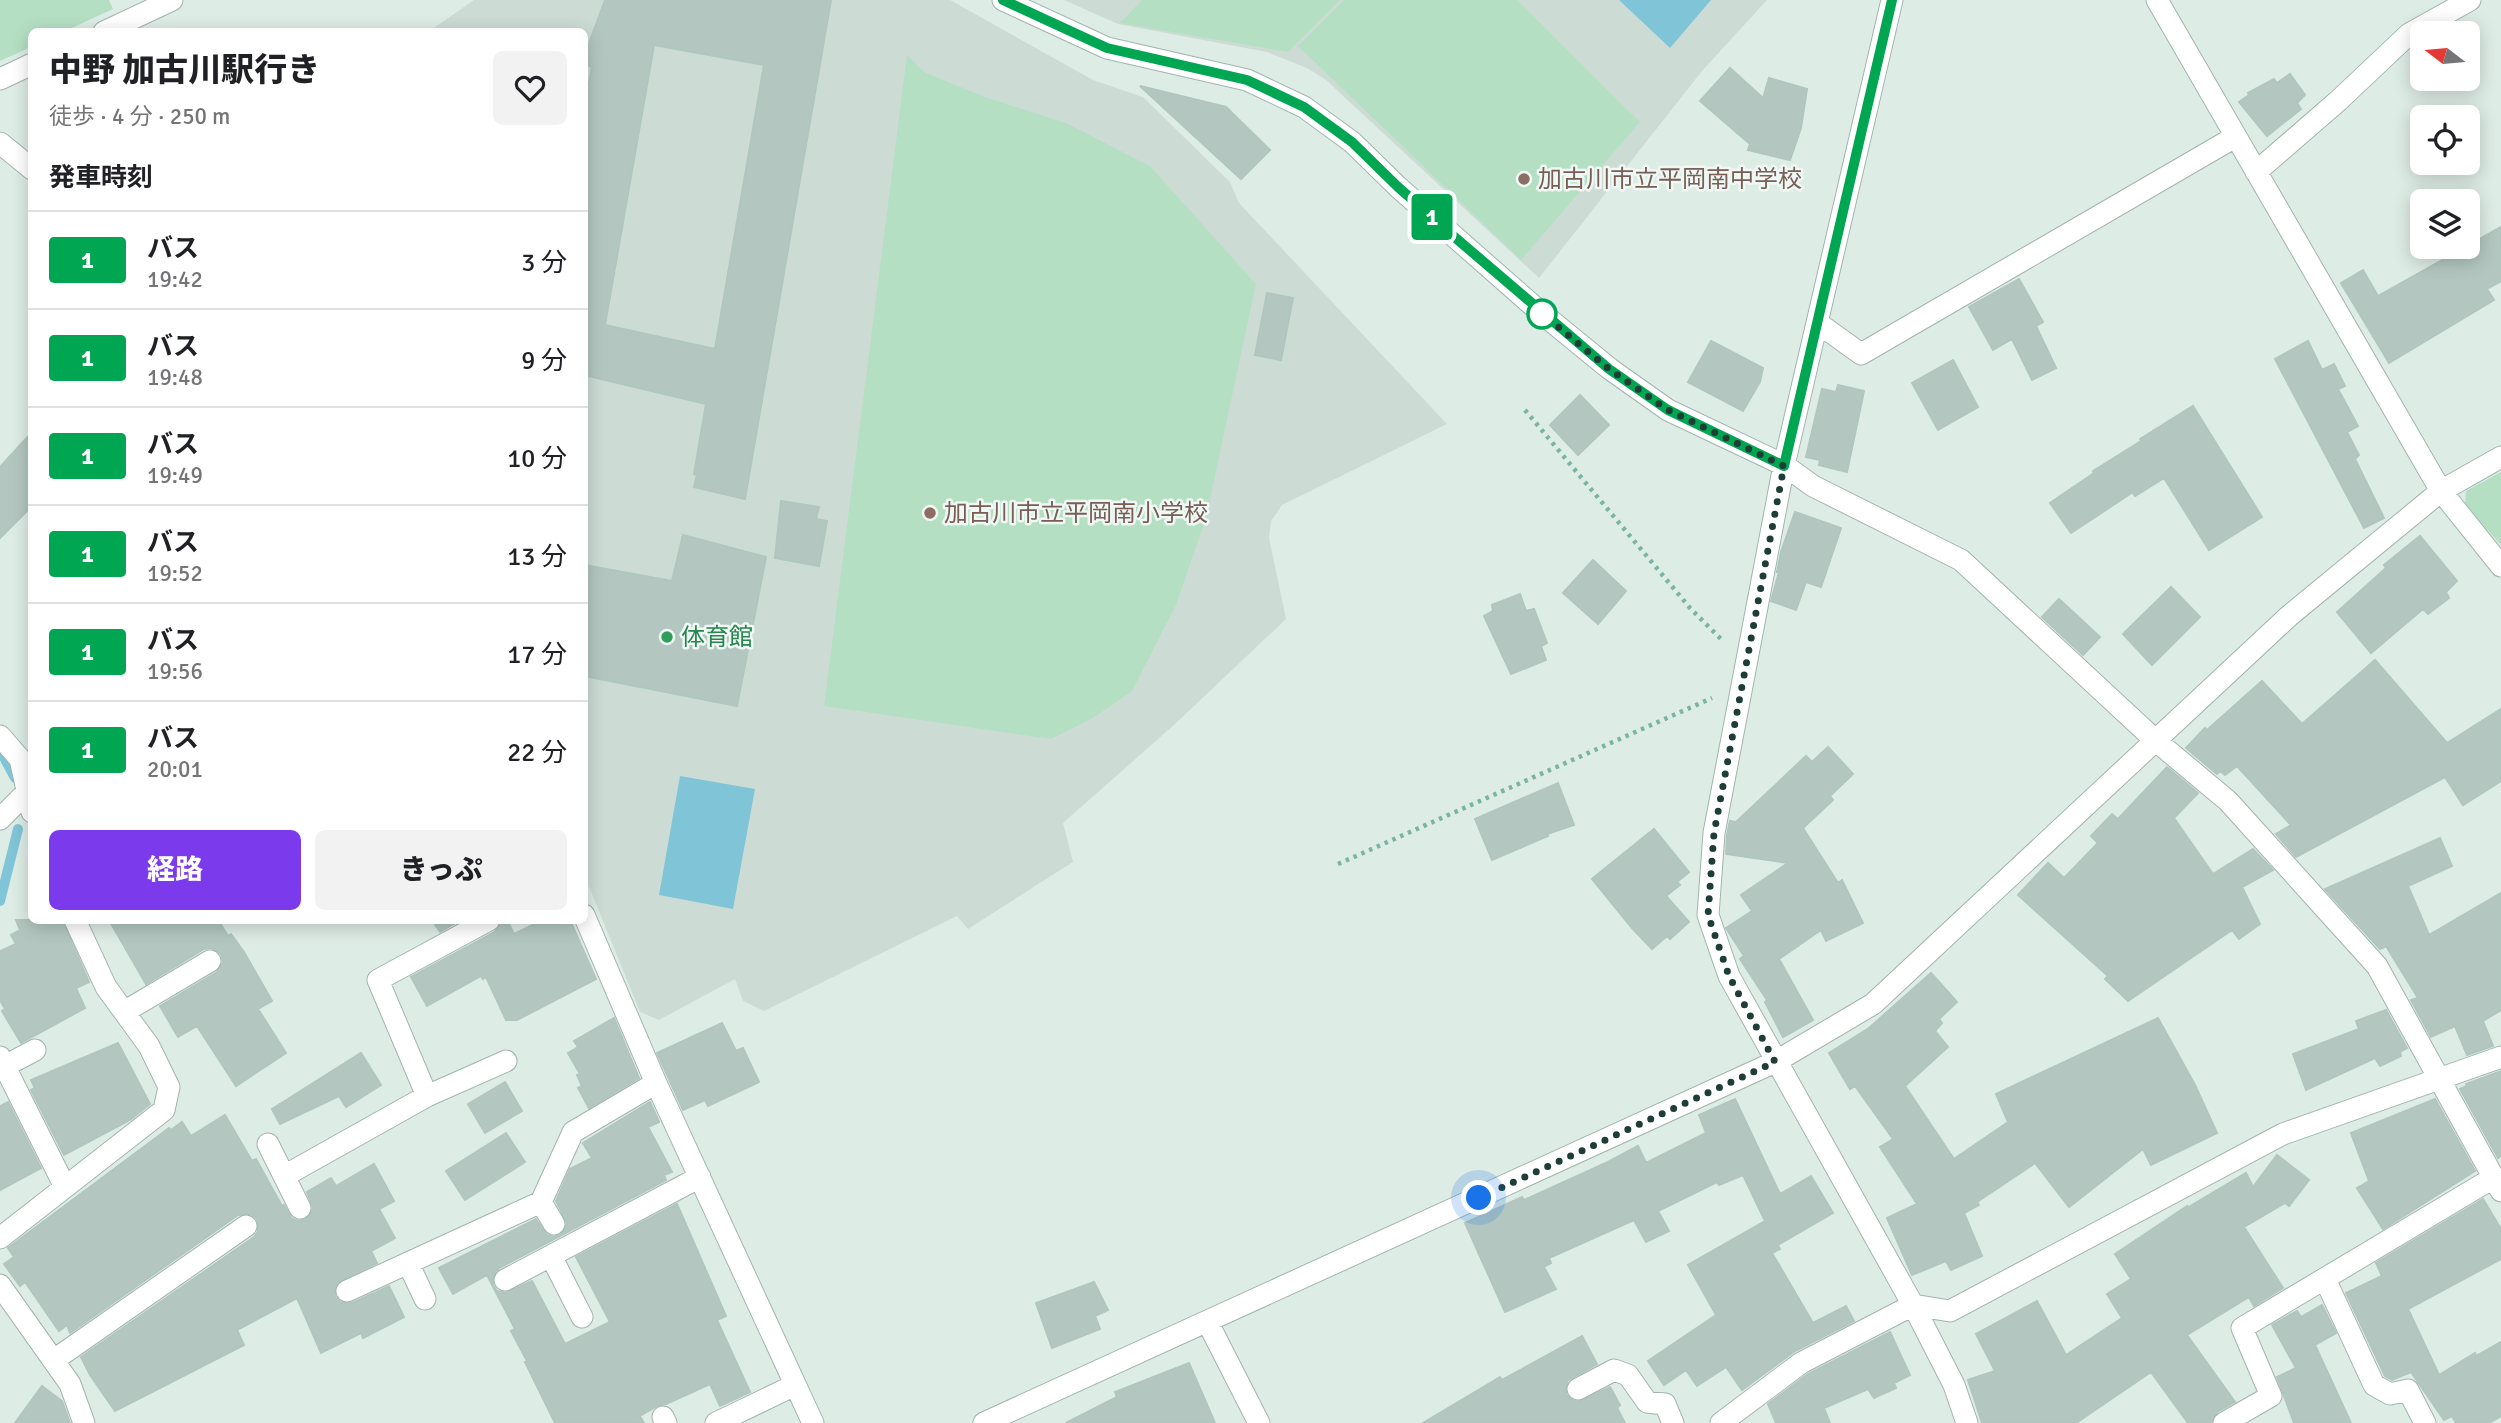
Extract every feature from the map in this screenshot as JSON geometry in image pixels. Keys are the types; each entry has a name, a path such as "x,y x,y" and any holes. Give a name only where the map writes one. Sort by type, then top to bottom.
{"street":[{"path":"112,28 172,0"},
{"path":"1003,0 1107,48 1247,80 1304,107 1352,142 1508,285 1609,369 1668,410 1784,466 1813,486 1961,560 2155,740 2228,801 2377,966 2497,1184 2242,1328 2271,1396 2224,1423"},
{"path":"1892,0 1784,466 1714,833 1708,915 1729,976 1913,1305 1954,1385 1967,1423"},
{"path":"2157,0 2441,491 2501,566"},
{"path":"2256,172 2409,34 2470,0"},
{"path":"0,79 28,66"},
{"path":"1818,323 1861,354 2235,137"},
{"path":"0,143 28,166"},
{"path":"985,1423 1775,1062 1873,1004 2290,616 2441,491 2501,457"},
{"path":"0,736 20,759 28,797"},
{"path":"0,819 28,803"},
{"path":"0,1238 164,1110 169,1087 149,1046 106,987 77,924"},
{"path":"427,1096 378,980 482,924"},
{"path":"588,924 656,1083 813,1423"},
{"path":"124,1012 210,961"},
{"path":"34,1050 2,1061 65,1187"},
{"path":"1721,1423 1801,1363 1913,1305 1950,1311 2283,1134 2501,1057"},
{"path":"286,1175 427,1096 506,1061"},
{"path":"347,1291 541,1202 573,1132 656,1083"},
{"path":"268,1144 286,1175 300,1208"},
{"path":"505,1280 700,1177"},
{"path":"541,1202 554,1224"},
{"path":"54,1360 246,1226"},
{"path":"551,1256 582,1317"},
{"path":"408,1263 425,1299"},
{"path":"2325,1279 2374,1385 2390,1394 2408,1390 2425,1423"},
{"path":"0,1285 70,1384 84,1423"},
{"path":"1208,1323 1259,1423"},
{"path":"1578,1388 1614,1370 1628,1375 1647,1402 1665,1404 1673,1423"},
{"path":"716,1423 795,1385"}],"path":[{"path":"1525,410 1690,608 1721,640 1746,660"},
{"path":"1338,864 1742,685"}],"shaded area":[{"name":"加古川市立平岡南小学校","path":"474,0 950,0 1093,80 1143,97 1230,182 1239,203 1447,424 1282,505 1271,521 1269,538 1286,619 1175,724 1063,823 1073,862 968,929 957,916 764,1011 743,1001 735,979 659,1020 640,1012 588,884 588,28 434,28"},
{"name":"加古川市立平岡南中学校","path":"1064,0 1767,0 1702,71 1539,278 1326,80 1307,68 1267,52 1118,24"}],"green space":[{"path":"0,0 109,0 113,9 72,28 28,28 28,48 0,61"},
{"path":"1142,0 1340,0 1288,52 1120,23"},
{"name":"加古川市立平岡南中学校","path":"1344,0 1517,0 1640,122 1521,260 1298,46"},
{"path":"907,55 924,72 985,97 1068,124 1150,166 1256,284 1206,518 1176,605 1132,691 1093,718 1051,739 824,706"},
{"path":"2501,472 2501,545 2465,505 2466,491"}],"water":[{"path":"1619,0 1711,0 1670,48"},
{"path":"680,776 755,789 733,909 659,895"}],"building":[{"path":"605,0 831,0 745,499 694,487 706,404 588,376 588,88 592,67 588,66 588,46","holes":["654,45 764,65 715,349 605,325"]},
{"path":"1730,68 1763,98 1769,78 1807,89 1801,128 1790,160 1748,150 1750,144 1700,101"},
{"path":"2290,74 2305,95 2297,103 2301,109 2267,136 2239,102 2249,95 2248,93 2274,79 2277,83"},
{"path":"1140,86 1226,107 1270,150 1241,179"},
{"path":"2501,227 2501,281 2487,289 2494,300 2389,363 2341,283 2363,270 2378,296 2444,259 2480,259 2480,239"},
{"path":"2019,279 2043,322 2036,326 2056,368 2032,380 2012,339 1993,350 1969,307"},
{"path":"1267,293 1293,298 1281,360 1255,355"},
{"path":"1711,341 1763,368 1760,382 1743,411 1688,382"},
{"path":"2308,341 2322,370 2334,364 2345,386 2338,389 2358,426 2347,432 2359,455 2355,459 2384,518 2364,528 2275,359"},
{"path":"1953,360 1978,407 1938,430 1912,383"},
{"path":"1838,385 1864,391 1847,472 1819,465 1820,460 1806,457 1822,389 1836,392"},
{"path":"1580,395 1609,425 1578,455 1550,425"},
{"path":"2193,406 2262,517 2209,550 2164,478 2135,496 2133,492 2071,533 2050,503 2094,473 2093,471 2141,441 2140,439"},
{"path":"28,436 28,510 0,538 0,467"},
{"path":"781,501 819,507 816,519 827,521 819,566 775,558"},
{"path":"1795,512 1841,528 1821,587 1806,582 1796,610 1771,601 1781,552"},
{"name":"体育館","path":"683,535 766,557 737,706 588,677 588,566 672,581"},
{"path":"2420,536 2457,581 2446,592 2449,598 2428,614 2423,609 2371,653 2337,612 2386,568 2384,565"},
{"path":"1593,560 1626,591 1598,624 1563,593"},
{"path":"2171,587 2200,617 2152,665 2123,634"},
{"path":"1520,594 1526,611 1534,609 1547,643 1541,646 1546,660 1511,674 1484,616 1493,611 1492,605"},
{"path":"2059,599 2100,637 2083,655 2042,617"},
{"path":"2375,660 2447,743 2501,709 2501,781 2463,805 2445,777 2296,857 2276,834 2291,825 2237,766 2225,775 2220,771 2217,774 2186,748 2205,728 2207,730 2262,681 2302,724"},
{"path":"1828,747 1853,774 1830,796 1833,800 1803,828 1838,883 1842,880 1863,923 1826,941 1821,930 1779,959 1813,1020 1783,1037 1765,1002 1767,1000 1740,959 1744,956 1726,928 1752,911 1741,895 1788,863 1726,854 1727,835 1730,821 1736,822 1806,756 1812,762"},
{"path":"2167,767 2198,793 2174,818 2213,874 2253,849 2273,870 2242,887 2260,924 2239,939 2232,930 2128,1001 2105,979 2108,976 2018,895 2048,863 2064,878 2098,843 2091,836 2112,814 2118,819"},
{"path":"1558,783 1574,825 1547,834 1548,836 1492,860 1475,819"},
{"path":"1654,829 1689,872 1677,882 1680,885 1666,896 1689,922 1670,939 1667,936 1652,949 1592,879"},
{"path":"2440,838 2452,866 2408,886 2429,935 2501,893 2501,1010 2483,1021 2493,1046 2467,1055 2455,1026 2431,1037 2411,1000 2418,998 2386,946 2380,949 2325,889"},
{"path":"16,920 28,920 28,924 64,924 89,982 76,988 85,1008 21,1043 2,1011 5,1009 0,1000 0,951 16,944 11,935 20,930"},
{"path":"111,924 220,924 244,952 272,1001 258,1009 286,1053 236,1086 197,1026 178,1037 160,1006 217,972 223,962 221,954 211,948 204,949 146,984"},
{"path":"435,924 453,924 440,932"},
{"path":"500,924 509,924 514,934 535,924 572,924 596,979 517,1020 506,1020 486,977 483,979 481,976 427,1006 411,977 495,932"},
{"path":"1931,973 1957,1002 1939,1019 1942,1023 1935,1031 1948,1047 1905,1086 1954,1159 2008,1122 1996,1094 2158,1018 2195,1085 2217,1133 2151,1165 2143,1149 2069,1207 2035,1163 1964,1213 1982,1256 1951,1270 1946,1261 1912,1275 1887,1218 1917,1204 1880,1147 1893,1139 1855,1086 1850,1089 1829,1053 1869,1028"},
{"path":"2386,1010 2407,1048 2400,1052 2401,1056 2380,1066 2375,1058 2306,1090 2293,1054 2359,1029 2356,1021"},
{"path":"614,1018 639,1078 589,1108 578,1088 582,1086 577,1075 580,1074 568,1053 578,1047 574,1041"},
{"path":"722,1023 736,1051 743,1048 759,1082 708,1106 705,1100 683,1110 657,1053"},
{"path":"118,1043 150,1104 130,1120 64,1155 31,1090 35,1088 31,1080"},
{"path":"361,1053 381,1085 346,1107 339,1096 280,1124 272,1109"},
{"path":"2501,1071 2501,1156 2498,1158 2460,1089 2467,1086 2466,1084"},
{"path":"505,1082 522,1111 485,1133 468,1104"},
{"path":"1735,1099 1780,1194 1811,1176 1833,1213 1778,1245 1780,1249 1772,1253 1813,1323 1846,1306 1854,1321 1795,1351 1742,1390 1726,1367 1697,1386 1686,1370 1664,1385 1648,1361 1716,1315 1688,1265 1765,1221 1743,1175 1719,1185 1717,1182 1658,1211 1669,1231 1646,1242 1634,1220 1549,1258 1551,1263 1544,1267 1556,1289 1505,1312 1465,1223 1522,1197 1524,1200 1638,1146 1646,1163 1706,1133 1699,1115"},
{"path":"2435,1099 2475,1171 2383,1229 2357,1188 2369,1181 2351,1133"},
{"path":"8,1102 41,1168 0,1190 0,1106"},
{"path":"650,1102 659,1122 648,1127 672,1172 664,1175 666,1180 499,1268 494,1274 493,1285 497,1291 505,1293 532,1281 565,1344 610,1322 576,1257 677,1204 726,1316 717,1320 750,1392 720,1406 710,1384 640,1416 644,1423 555,1423 511,1331 515,1329 487,1275 453,1294 439,1268 536,1219 547,1235 561,1235 567,1223 556,1201 570,1169 592,1158 583,1143"},
{"path":"225,1115 252,1161 256,1159 292,1219 306,1219 313,1209 307,1192 331,1178 336,1186 374,1164 394,1201 379,1209 395,1238 371,1251 377,1263 337,1283 335,1296 340,1302 352,1303 389,1286 404,1317 363,1338 361,1333 321,1353 297,1298 237,1330 244,1345 115,1411 81,1357 254,1237 258,1231 257,1219 251,1214 238,1215 70,1333 67,1325 59,1331 25,1282 20,1286 4,1264 14,1257 8,1248 169,1128 171,1130 182,1122 191,1136"},
{"path":"506,1133 525,1162 465,1200 446,1171"},
{"path":"2277,1155 2309,1180 2289,1206 2285,1203 2244,1227 2283,1288 2254,1306 2249,1297 2187,1335 2235,1402 2217,1412 2211,1423 2188,1423 2151,1372 2076,1423 1982,1423 1968,1380 1995,1371 1976,1334 2037,1301 2066,1355 2122,1318 2107,1294 2131,1279 2115,1254 2187,1206 2246,1173 2253,1187"},
{"path":"2483,1199 2501,1229 2501,1259 2408,1309 2439,1375 2475,1353 2476,1356 2501,1342 2501,1416 2489,1423 2456,1423 2452,1416 2444,1420 2411,1372 2392,1380 2385,1376 2346,1293 2382,1276 2376,1263"},
{"path":"1094,1282 1108,1310 1095,1316 1100,1329 1052,1348 1036,1303"},
{"path":"2322,1305 2336,1333 2315,1345 2351,1423 2294,1423 2277,1377 2296,1368 2272,1325 2297,1311 2301,1317"},
{"path":"1890,1332 1910,1375 1894,1383 1896,1388 1874,1398 1868,1389 1824,1408 1830,1423 1776,1423 1768,1404 1808,1374"},
{"path":"1582,1336 1597,1364 1567,1381 1566,1394 1578,1402 1610,1387 1620,1405 1617,1408 1625,1423 1423,1423 1500,1377 1502,1380"},
{"path":"1189,1363 1215,1423 1066,1423 1117,1397 1115,1392"},
{"path":"42,1386 62,1401 70,1423 15,1423"}],"waterway":[{"path":"0,750 15,778"},
{"path":"0,901 18,829"}],"bus line":[{"name":"1","path":"1003,0 1107,48 1247,80 1304,107 1352,142 1458,240 1609,369 1668,410 1784,466 1892,0"}],"place":[{"name":"加古川市立平岡南中学校","path":"1524,179"},
{"name":"加古川市立平岡南小学校","path":"930,513"},
{"name":"体育館","path":"667,637"}],"route":[{"path":"1479,1198 1775,1062 1729,976 1708,915 1714,833 1784,466 1668,410 1609,369 1539,311 1542,314"}]}
